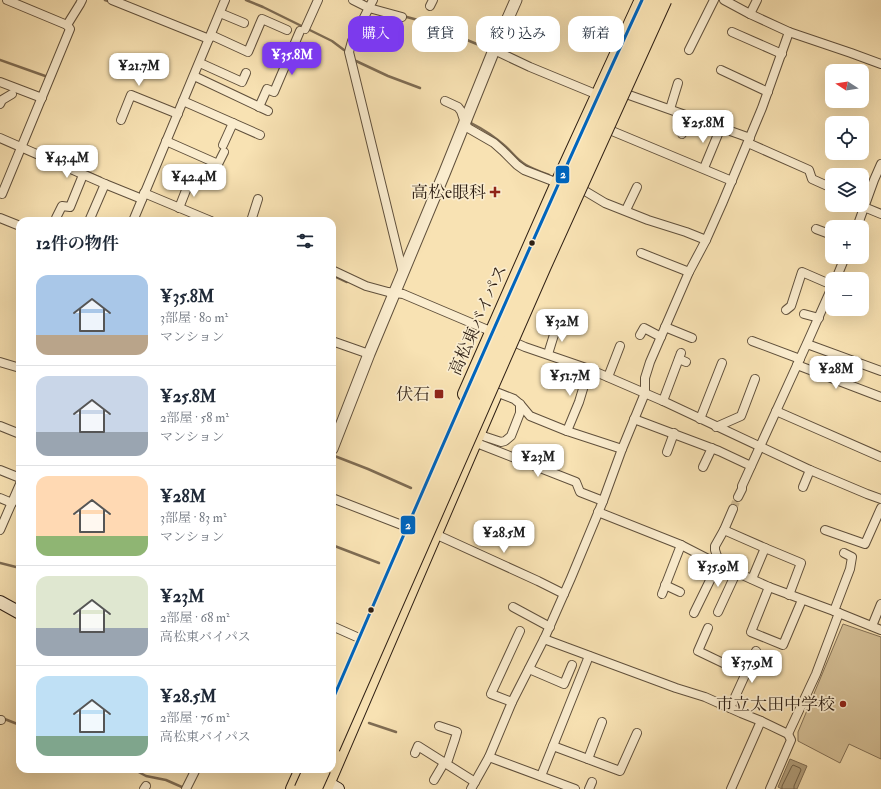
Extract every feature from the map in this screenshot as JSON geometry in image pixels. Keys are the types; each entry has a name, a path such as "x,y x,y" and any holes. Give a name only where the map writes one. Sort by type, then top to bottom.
{"highway":[{"name":"高松東バイパス","path":"336,692 492,332 558,183 642,0"},
{"path":"336,711 390,583 650,0"},
{"path":"336,739 542,267 664,0"},
{"path":"336,759 517,344 672,0"},
{"path":"294,789 300,773"},
{"path":"302,789 309,773"},
{"path":"325,784 330,773"}],"main road":[{"path":"0,602 16,611"},
{"path":"308,773 325,784"}],"street":[{"path":"2,194 70,29 67,25 8,0"},
{"path":"67,25 82,0"},
{"path":"112,0 248,52 262,19 287,30"},
{"path":"135,217 226,0"},
{"path":"259,107 267,89 274,92 302,30 318,0"},
{"path":"353,0 369,8 398,16"},
{"path":"373,0 352,41 349,52 403,273"},
{"path":"509,16 516,0"},
{"path":"689,50 714,0"},
{"path":"724,0 789,32 881,64"},
{"path":"750,14 757,0"},
{"path":"220,13 244,23"},
{"path":"732,32 782,54"},
{"path":"415,753 418,746 444,763 473,786 489,757 512,702 550,626 598,512 645,393 645,378 650,362 688,272 706,240 732,181 768,92 789,32"},
{"path":"336,439 369,354 493,52"},
{"path":"498,52 530,67 598,95"},
{"path":"200,63 242,82 246,73"},
{"path":"721,70 768,92"},
{"path":"194,76 268,111"},
{"path":"0,82 42,98"},
{"path":"670,109 678,83"},
{"path":"0,104 2,100 12,94"},
{"path":"629,94 721,127 809,170 812,179 825,185"},
{"path":"121,120 131,95 178,114"},
{"path":"183,101 260,135"},
{"path":"446,101 458,107 468,128 494,143 517,165 524,170 558,183"},
{"path":"682,134 690,116"},
{"path":"211,180 233,123"},
{"path":"704,168 721,127"},
{"path":"612,131 704,168 732,181"},
{"path":"0,138 104,184 179,208 201,217"},
{"path":"166,141 218,164"},
{"path":"869,192 881,164"},
{"path":"56,217 62,206 70,207 83,175"},
{"path":"179,208 190,180"},
{"path":"91,217 104,184"},
{"path":"626,210 637,187"},
{"path":"585,191 605,203 706,240"},
{"path":"252,217 258,199"},
{"path":"869,206 881,214"},
{"path":"0,218 16,224"},
{"path":"816,229 825,232"},
{"path":"641,253 688,272"},
{"path":"336,272 366,286 388,292 403,294 517,344 589,369 663,401 810,470 881,499"},
{"path":"786,310 791,306 802,272 825,283"},
{"path":"738,497 825,303"},
{"path":"804,314 819,318"},
{"path":"548,354 557,325"},
{"path":"665,327 692,338"},
{"path":"640,335 644,328 661,337"},
{"path":"752,341 881,396"},
{"path":"336,342 369,354"},
{"path":"807,344 881,371"},
{"path":"608,377 620,346"},
{"path":"663,401 682,358"},
{"path":"0,362 16,367"},
{"path":"700,419 722,364"},
{"path":"567,431 579,402 589,369"},
{"path":"716,427 741,416 755,379"},
{"path":"496,392 514,399 530,416 567,431 622,449"},
{"path":"476,438 486,437 501,442 511,436 520,413 520,404"},
{"path":"776,411 881,458"},
{"path":"634,419 712,448 751,466"},
{"path":"0,426 16,432"},
{"path":"667,452 674,433"},
{"path":"476,438 576,482 580,492 602,500"},
{"path":"703,467 712,448"},
{"path":"0,470 16,476"},
{"path":"803,487 810,470"},
{"path":"1,524 16,494"},
{"path":"0,498 12,503"},
{"path":"336,500 407,528"},
{"path":"825,530 864,544 881,508"},
{"path":"694,613 719,565 715,546 733,509"},
{"path":"598,512 681,545 752,580 881,630"},
{"path":"724,530 801,564 789,595"},
{"path":"435,534 564,594"},
{"path":"662,594 681,545"},
{"path":"752,580 765,548"},
{"path":"788,734 816,674 837,612 850,569 852,557 844,553"},
{"path":"718,612 736,573"},
{"path":"665,585 680,592"},
{"path":"769,587 751,632 783,645 802,600"},
{"path":"872,626 881,604"},
{"path":"513,607 550,626"},
{"path":"336,628 359,638"},
{"path":"708,628 698,652 746,674"},
{"path":"512,702 492,694 520,630"},
{"path":"544,639 676,688 705,697 788,734 791,740 770,789"},
{"path":"730,708 756,651"},
{"path":"541,776 590,656"},
{"path":"529,669 564,684 572,665"},
{"path":"731,789 761,721"},
{"path":"588,759 602,722"},
{"path":"434,780 444,763 448,760 457,732 439,726"},
{"path":"553,746 620,771 637,733"},
{"path":"489,757 575,789"},
{"path":"186,789 194,773"}],"shaded area":[{"name":"市立太田中学校","path":"843,624 881,637 881,759 849,744 840,763 798,741 798,732"}],"water":[{"path":"790,759 807,766 797,789 782,789 778,787"}],"waterway":[{"path":"105,0 111,2"},
{"path":"246,0 332,41 344,50"},
{"path":"404,16 418,20 476,44"},
{"path":"0,60 48,77"},
{"path":"356,61 388,76 420,88"},
{"path":"471,121 471,123 497,139 523,163 549,175"},
{"path":"41,152 101,178"},
{"path":"336,277 347,282"},
{"path":"336,457 411,488"},
{"path":"336,547 379,563"},
{"path":"0,563 16,567"},
{"path":"2,718 16,723"},
{"path":"369,723 396,732"},
{"path":"140,773 146,776 166,780 184,788"}],"tunnel":[{"path":"733,509 738,497"}],"transit line":[{"name":"2","path":"336,692 485,349 642,0"}],"place":[{"name":"高松e眼科","path":"495,192"},
{"name":"伏石","path":"439,394"},
{"name":"市立太田中学校","path":"843,704"}]}
